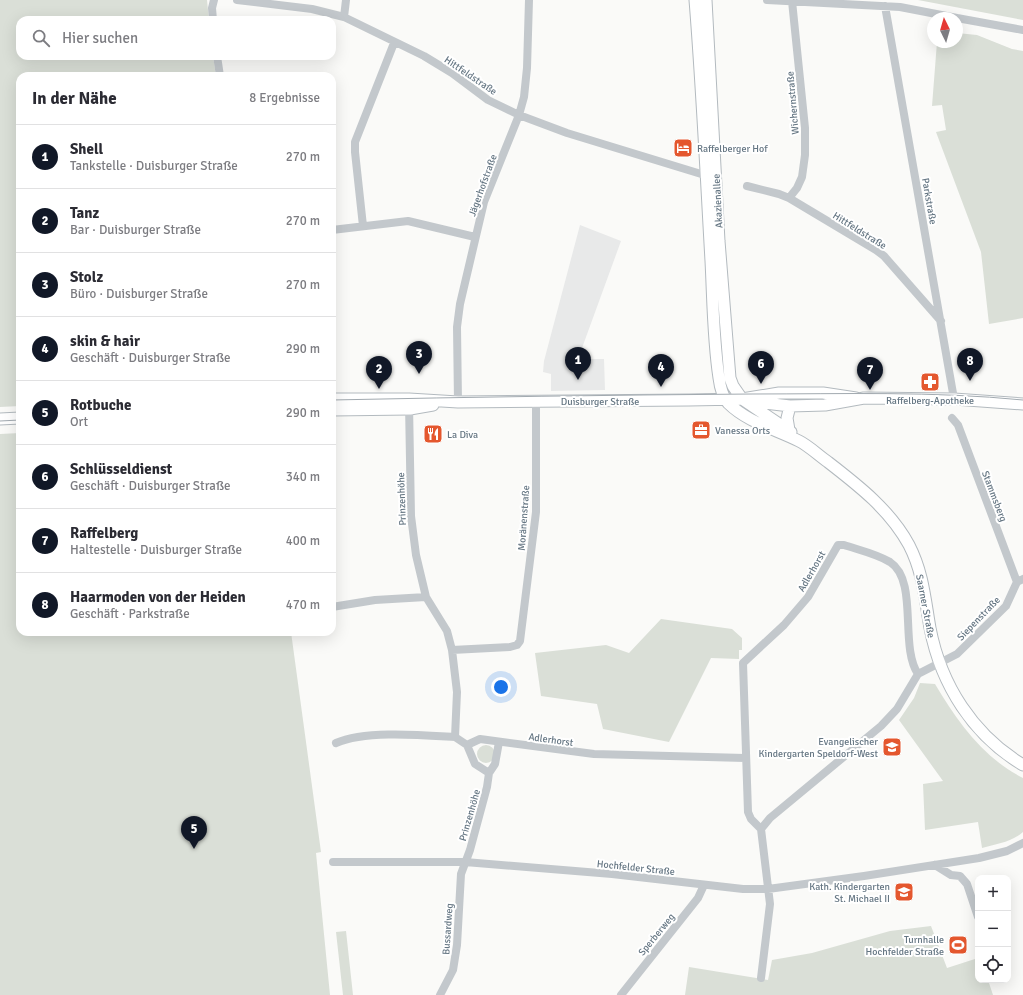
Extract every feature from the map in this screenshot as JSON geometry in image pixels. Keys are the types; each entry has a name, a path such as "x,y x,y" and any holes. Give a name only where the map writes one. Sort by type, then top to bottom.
{"main road":[{"name":"Akazienallee","path":"695,0 728,365 733,386 742,399"},
{"name":"Akazienallee","path":"706,0 719,379 725,400"},
{"name":"Duisburger Straße","path":"336,410 352,411 410,404 458,402 725,400 779,393 823,393 856,398 954,400 1023,404"},
{"name":"Duisburger Straße","path":"742,399 790,406 825,405 856,398"},
{"name":"Saarner Straße","path":"742,399 789,430 798,440 855,484 885,511 899,529 918,564 924,585 930,627 940,664 956,699 971,721 991,741 1023,765"},
{"name":"Duisburger Straße","path":"336,400 410,404"},
{"name":"Saarner Straße","path":"725,400 744,415 770,429 798,440"},
{"path":"789,430 786,418 790,406"},
{"path":"0,419 16,418"}],"street":[{"path":"213,16 212,8 214,0"},
{"name":"Hittfeldstraße","path":"237,0 312,9 344,18 424,56 452,73 488,100 519,115 567,133 711,177"},
{"path":"344,18 346,0"},
{"name":"Jägerhofstraße","path":"458,402 457,328 460,304 484,202 519,115 524,97 527,68 529,0"},
{"path":"767,0 885,6 927,13"},
{"name":"Wichernstraße","path":"789,198 797,188 802,177 805,155 805,128 792,1"},
{"name":"Parkstraße","path":"885,6 942,322 954,400"},
{"path":"963,19 1023,30"},
{"path":"364,226 355,142 394,43"},
{"path":"218,60 219,72"},
{"name":"Hittfeldstraße","path":"747,186 789,198 884,256 942,322"},
{"path":"336,230 408,221 475,237"},
{"name":"Moränenstraße","path":"452,650 510,647 517,645 521,636 536,512 536,401"},
{"name":"Prinzenhöhe","path":"410,404 411,516 416,555 426,597 447,631 452,650 457,692 455,737"},
{"name":"Stammsberg","path":"952,418 958,425 1020,581"},
{"name":"Adlerhorst","path":"761,829 751,820 748,812 743,663 784,625 808,597 838,545 844,545 889,562 896,568 903,579 911,660 918,674"},
{"name":"Siepenstraße","path":"918,674 957,654 1006,606 1020,581"},
{"path":"336,606 375,600 426,597"},
{"path":"761,978 770,904 761,829 770,818 881,726 897,709 918,674"},
{"path":"336,743 347,738 388,735 455,737 467,744 475,764 489,773"},
{"path":"467,744 480,739 499,742"},
{"name":"Prinzenhöhe","path":"466,862 488,787 489,773 495,764 499,742"},
{"name":"Adlerhorst","path":"499,742 594,754 745,758"},
{"name":"Hochfelder Straße","path":"333,862 466,862 628,876 743,889 768,889 935,865 1007,851 1023,843"},
{"name":"Bussardweg","path":"440,995 453,970 456,958 461,874 466,862"},
{"path":"935,865 950,875 960,876 967,884 976,911"},
{"name":"Sperberweg","path":"621,995 698,898 704,885"}],"shaded area":[{"path":"0,0 207,0 209,16 16,16 16,60 214,60 215,72 16,72 16,406 0,407"},
{"path":"918,0 1023,0 1023,20"},
{"path":"963,34 977,35 1012,49 1023,51 1023,318 989,324 981,252 936,132 946,130 942,105 932,106 937,48 963,48"},
{"path":"580,225 621,241 578,359 604,359 605,390 551,391 551,374 543,372 544,361"},
{"path":"16,433 16,636 292,636 321,852 316,853 330,995 0,995 0,434"},
{"path":"661,619 732,629 742,638 742,650 739,650 739,659 711,658 669,742 603,729 597,704 541,696 535,653 606,645 629,653"},
{"path":"920,683 935,684 962,725 983,749 995,760 1023,778 1023,832 1019,835 1004,842 982,848 978,822 925,830 923,784 943,781 899,720 914,698"},
{"path":"486,745 492,748 495,754 492,760 486,763 480,760 477,754 480,748"},
{"path":"931,926 947,968 975,959 975,983 989,983 993,995 685,995 689,967 768,980 772,960 812,953 890,931"},
{"path":"346,931 353,995 343,995 336,932"}],"tram line":[{"path":"336,400 752,394 922,394 1023,400"},
{"path":"0,421 16,420"}],"place":[{"name":"Raffelberger Hof","path":"683,148"},
{"name":"Stolz","path":"419,374"},
{"name":"Shell","path":"578,380"},
{"name":"Haarmoden von der Heiden","path":"970,381"},
{"name":"Raffelberg-Apotheke","path":"930,382"},
{"name":"Schlüsseldienst","path":"761,384"},
{"name":"skin & hair","path":"661,387"},
{"name":"Tanz","path":"379,389"},
{"name":"Raffelberg","path":"870,390"},
{"name":"Vanessa Orts","path":"701,430"},
{"name":"La Diva","path":"433,434"},
{"name":"Evangelischer Kindergarten Speldorf-West","path":"892,747"},
{"name":"Rotbuche","path":"194,849"},
{"name":"Kath. Kindergarten St. Michael II","path":"904,892"},
{"name":"Turnhalle Hochfelder Straße","path":"958,945"}]}
